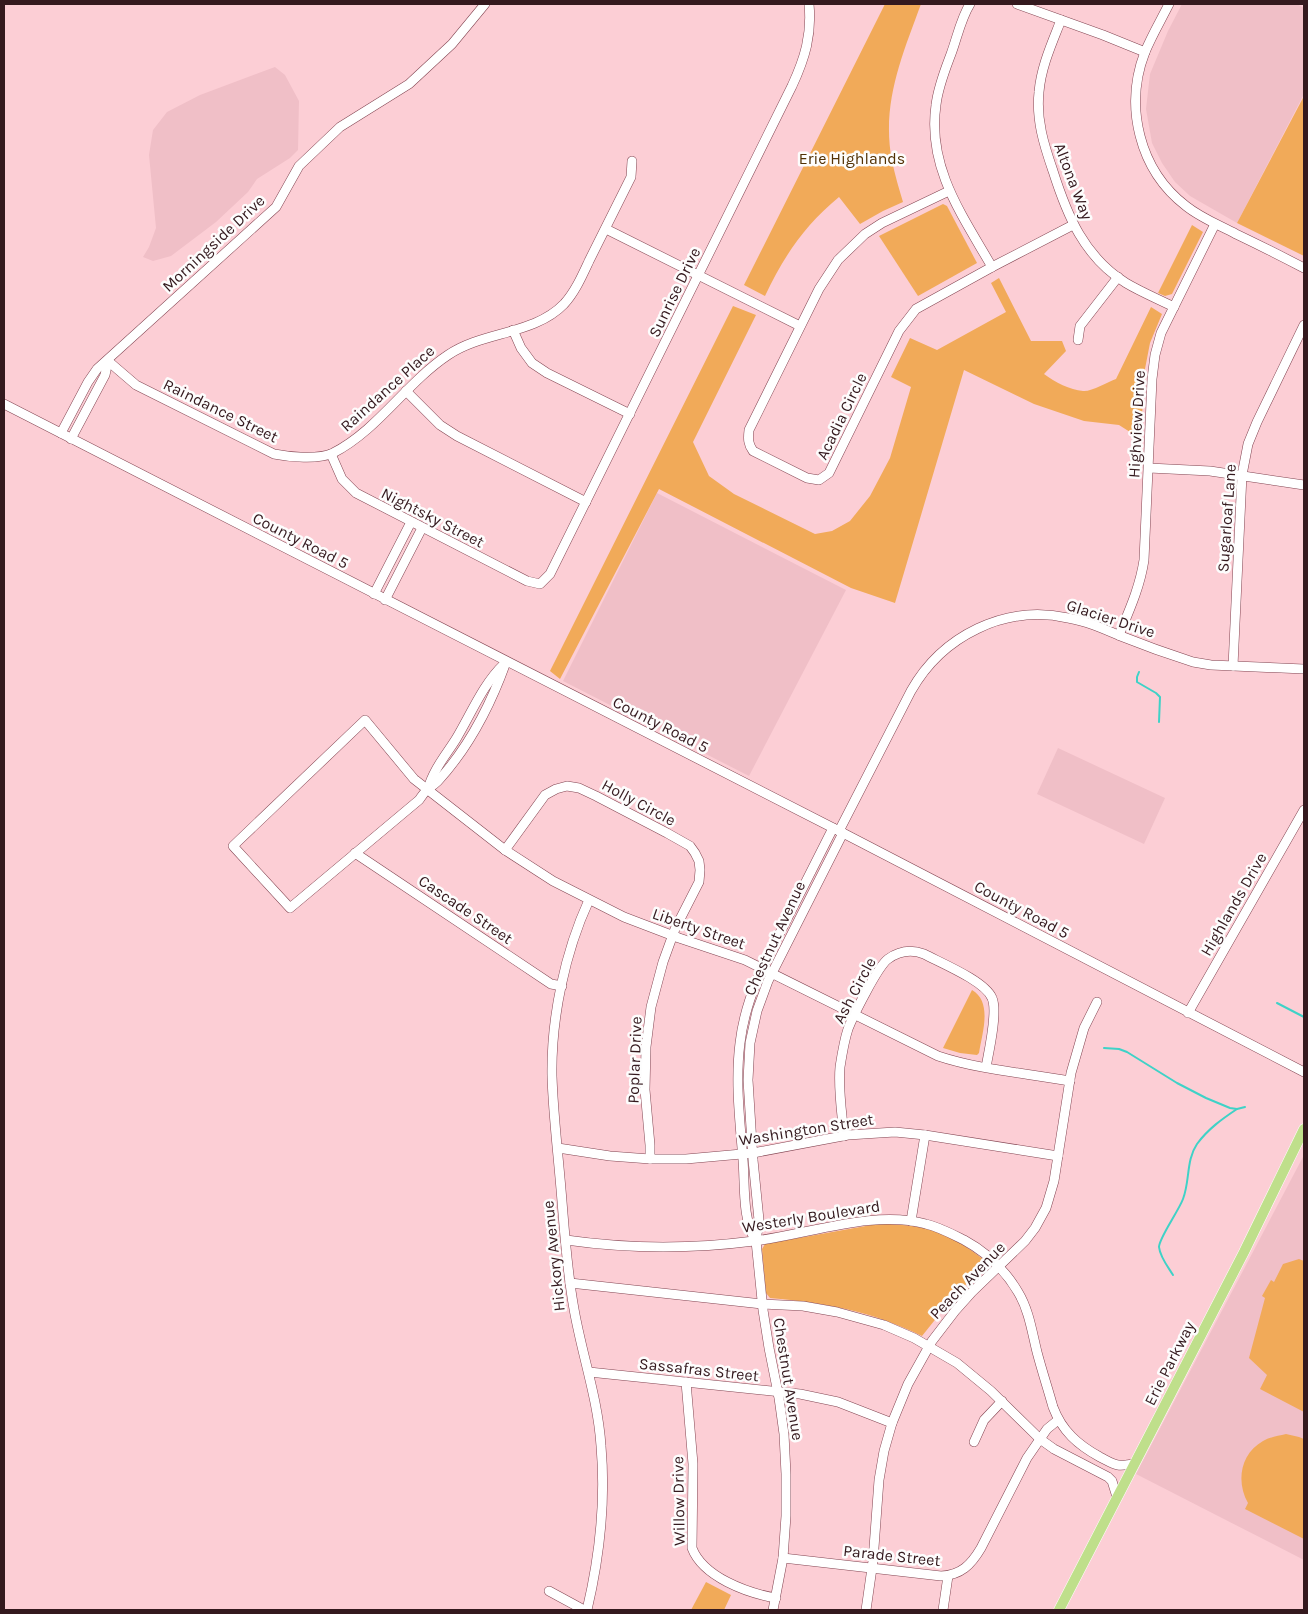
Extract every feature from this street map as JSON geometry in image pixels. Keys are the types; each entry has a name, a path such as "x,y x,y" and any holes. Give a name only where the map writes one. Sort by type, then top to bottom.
{"main road":[{"name":"Erie Parkway","path":"1059,1610 1239,1261 1304,1130"}],"street":[{"name":"Morningside Drive","path":"60,433 97,369 276,206 299,166 340,126 409,84 452,44 485,4"},
{"name":"Sunrise Drive","path":"540,584 550,574 801,67 807,47 810,26 809,4"},
{"path":"970,4 941,81 936,104 934,134 940,165 949,190 992,266"},
{"path":"1017,4 1145,52"},
{"path":"1169,4 1145,52 1136,86 1135,109 1143,150 1156,174 1173,195 1196,214 1304,268"},
{"name":"Altona Way","path":"1061,20 1044,68 1039,92 1039,115 1042,139 1062,199 1079,236 1093,253 1118,277 1174,307"},
{"name":"Raindance Place","path":"331,454 354,441 426,371 449,354 480,340 539,322 563,305 576,287 631,177 632,161"},
{"name":"Acadia Circle","path":"949,190 864,234 838,260 827,275 800,326 749,430 749,446 753,451 807,478 819,480 829,473 899,331 916,309 992,266 1073,225"},
{"name":"Highview Drive","path":"1119,635 1142,575 1154,355 1161,334 1215,224"},
{"path":"606,229 800,326"},
{"path":"1078,340 1080,326 1118,277"},
{"name":"Sugarloaf Lane","path":"1233,666 1242,475 1248,444 1256,422 1304,325"},
{"path":"513,330 521,348 532,362 547,373 630,414"},
{"name":"Morningside Drive","path":"71,439 105,375 108,361"},
{"name":"Raindance Street","path":"108,361 136,385 274,454 290,458 331,454"},
{"path":"406,391 440,425 457,436 586,502"},
{"name":"County Road 5","path":"4,404 1304,1072"},
{"name":"Nightsky Street","path":"331,454 342,479 356,493 527,581 540,584"},
{"path":"1149,468 1191,469 1304,485"},
{"path":"374,594 411,522"},
{"path":"385,600 422,528"},
{"name":"Glacier Drive","path":"838,831 916,682 932,661 957,640 992,622 1028,615 1057,616 1092,624 1193,662 1211,665 1304,669"},
{"path":"355,853 418,800 428,789 431,777 455,741 492,676 506,662"},
{"name":"Liberty Street","path":"355,853 290,908 232,846 365,720 414,779 505,850 553,881 589,900 624,917 673,936 738,957 772,972 938,1056 952,1061 1070,1081"},
{"name":"Holly Circle","path":"505,850 545,795 556,789 567,786 579,788 612,804 690,846 695,853 700,870 699,882 673,936"},
{"name":"Highlands Drive","path":"1188,1013 1304,810"},
{"name":"Chestnut Avenue","path":"756,1241 748,1221 742,1154 737,1088 740,1041 749,1002 762,968 838,831"},
{"name":"Chestnut Avenue","path":"773,1610 783,1558 786,1474 784,1434 762,1304 756,1241 759,1220 748,1080 750,1043 757,1011 772,972 838,831"},
{"name":"Cascade Street","path":"355,853 551,984 562,986"},
{"name":"Hickory Avenue","path":"586,1610 598,1554 602,1524 601,1445 598,1417 570,1283 553,1108 552,1074 556,1015 562,986 583,913 589,900"},
{"name":"Poplar Drive","path":"650,1159 645,1090 646,1047 651,1008 663,962 673,936"},
{"name":"Ash Circle","path":"844,1136 840,1068 848,1029 878,970 886,960 895,954 914,950 980,983 988,990 993,998 995,1010 986,1067"},
{"name":"Peach Avenue","path":"866,1610 873,1568 879,1480 892,1422 908,1384 928,1346 972,1292 1025,1241 1046,1208 1054,1181 1070,1081 1084,1028 1096,1002"},
{"name":"Washington Street","path":"558,1148 610,1156 686,1159 753,1153 844,1136 881,1132 925,1135 1058,1156"},
{"path":"911,1221 925,1135"},
{"name":"Westerly Boulevard","path":"566,1240 606,1245 656,1247 709,1246 756,1241 870,1220 911,1221 926,1224 950,1233 972,1245 1005,1272 1019,1293 1027,1310 1038,1355 1058,1420 1069,1435 1085,1449 1119,1465 1134,1464"},
{"path":"570,1283 762,1304 803,1306 884,1325 914,1338 963,1368 991,1390 1040,1439 1054,1449 1108,1477 1112,1481 1117,1497"},
{"name":"Sassafras Street","path":"589,1372 800,1394 838,1402 892,1422"},
{"name":"Willow Drive","path":"686,1382 693,1464 692,1548 695,1557 707,1570 730,1583 748,1591 776,1598"},
{"path":"974,1442 984,1420 1002,1402"},
{"name":"Parade Street","path":"783,1558 941,1576 955,1574 966,1568 975,1559 1027,1458 1047,1429 1058,1420"},
{"path":"943,1610 948,1576"},
{"path":"550,1591 586,1610"}],"shaded area":[{"path":"1182,4 1297,4 1304,8 1304,94 1237,223 1190,196 1175,182 1162,163 1152,143 1146,109 1150,74 1168,31"},
{"path":"275,67 285,75 299,101 298,150 290,158 257,179 248,192 216,222 171,256 153,261 143,257 156,228 149,155 153,130 167,112 200,95"},
{"path":"657,493 846,590 749,776 563,681"},
{"path":"1058,748 1165,798 1144,844 1037,794"},
{"path":"1304,1155 1304,1560 1136,1474"}],"green space":[{"name":"Erie Highlands","path":"885,4 921,4 895,81 889,120 892,161 903,202 860,224 839,197 815,219 796,242 765,296 744,285"},
{"path":"1304,96 1304,256 1237,223"},
{"path":"943,204 947,206 977,263 918,296 879,236"},
{"path":"1192,225 1203,232 1172,294 1165,296 1158,293"},
{"path":"999,278 1031,341 1062,341 1066,351 1044,374 1073,389 1090,390 1116,379 1151,307 1162,314 1150,343 1144,374 1141,439 1119,425 1084,421 1034,404 964,370 895,603 851,588 659,489 560,679 550,671 733,306 756,315 693,442 709,476 734,494 815,534 832,531 850,521 870,496 890,458 911,387 891,377 910,338 937,350 1006,312 991,283"},
{"path":"972,990 978,995 984,1010 984,1028 977,1055 943,1048"},
{"path":"877,1224 910,1226 937,1232 962,1244 988,1263 954,1296 922,1336 866,1314 829,1306 770,1298 766,1293 762,1249 765,1244"},
{"path":"1299,1259 1304,1261 1304,1412 1260,1389 1267,1375 1249,1358 1265,1298 1262,1296 1271,1280 1274,1282 1283,1264"},
{"path":"1286,1434 1304,1439 1304,1539 1245,1509 1248,1503 1244,1495 1241,1478 1242,1469 1249,1453 1263,1441"},
{"path":"706,1582 731,1595 724,1610 691,1610"}],"waterway":[{"path":"1139,672 1137,682 1160,697 1159,722"},
{"path":"1277,1003 1304,1017"},
{"path":"1104,1048 1119,1049 1127,1052 1177,1083 1206,1098 1230,1108 1245,1107"},
{"path":"1173,1275 1159,1247 1183,1199 1191,1157 1201,1139 1237,1109"}]}
